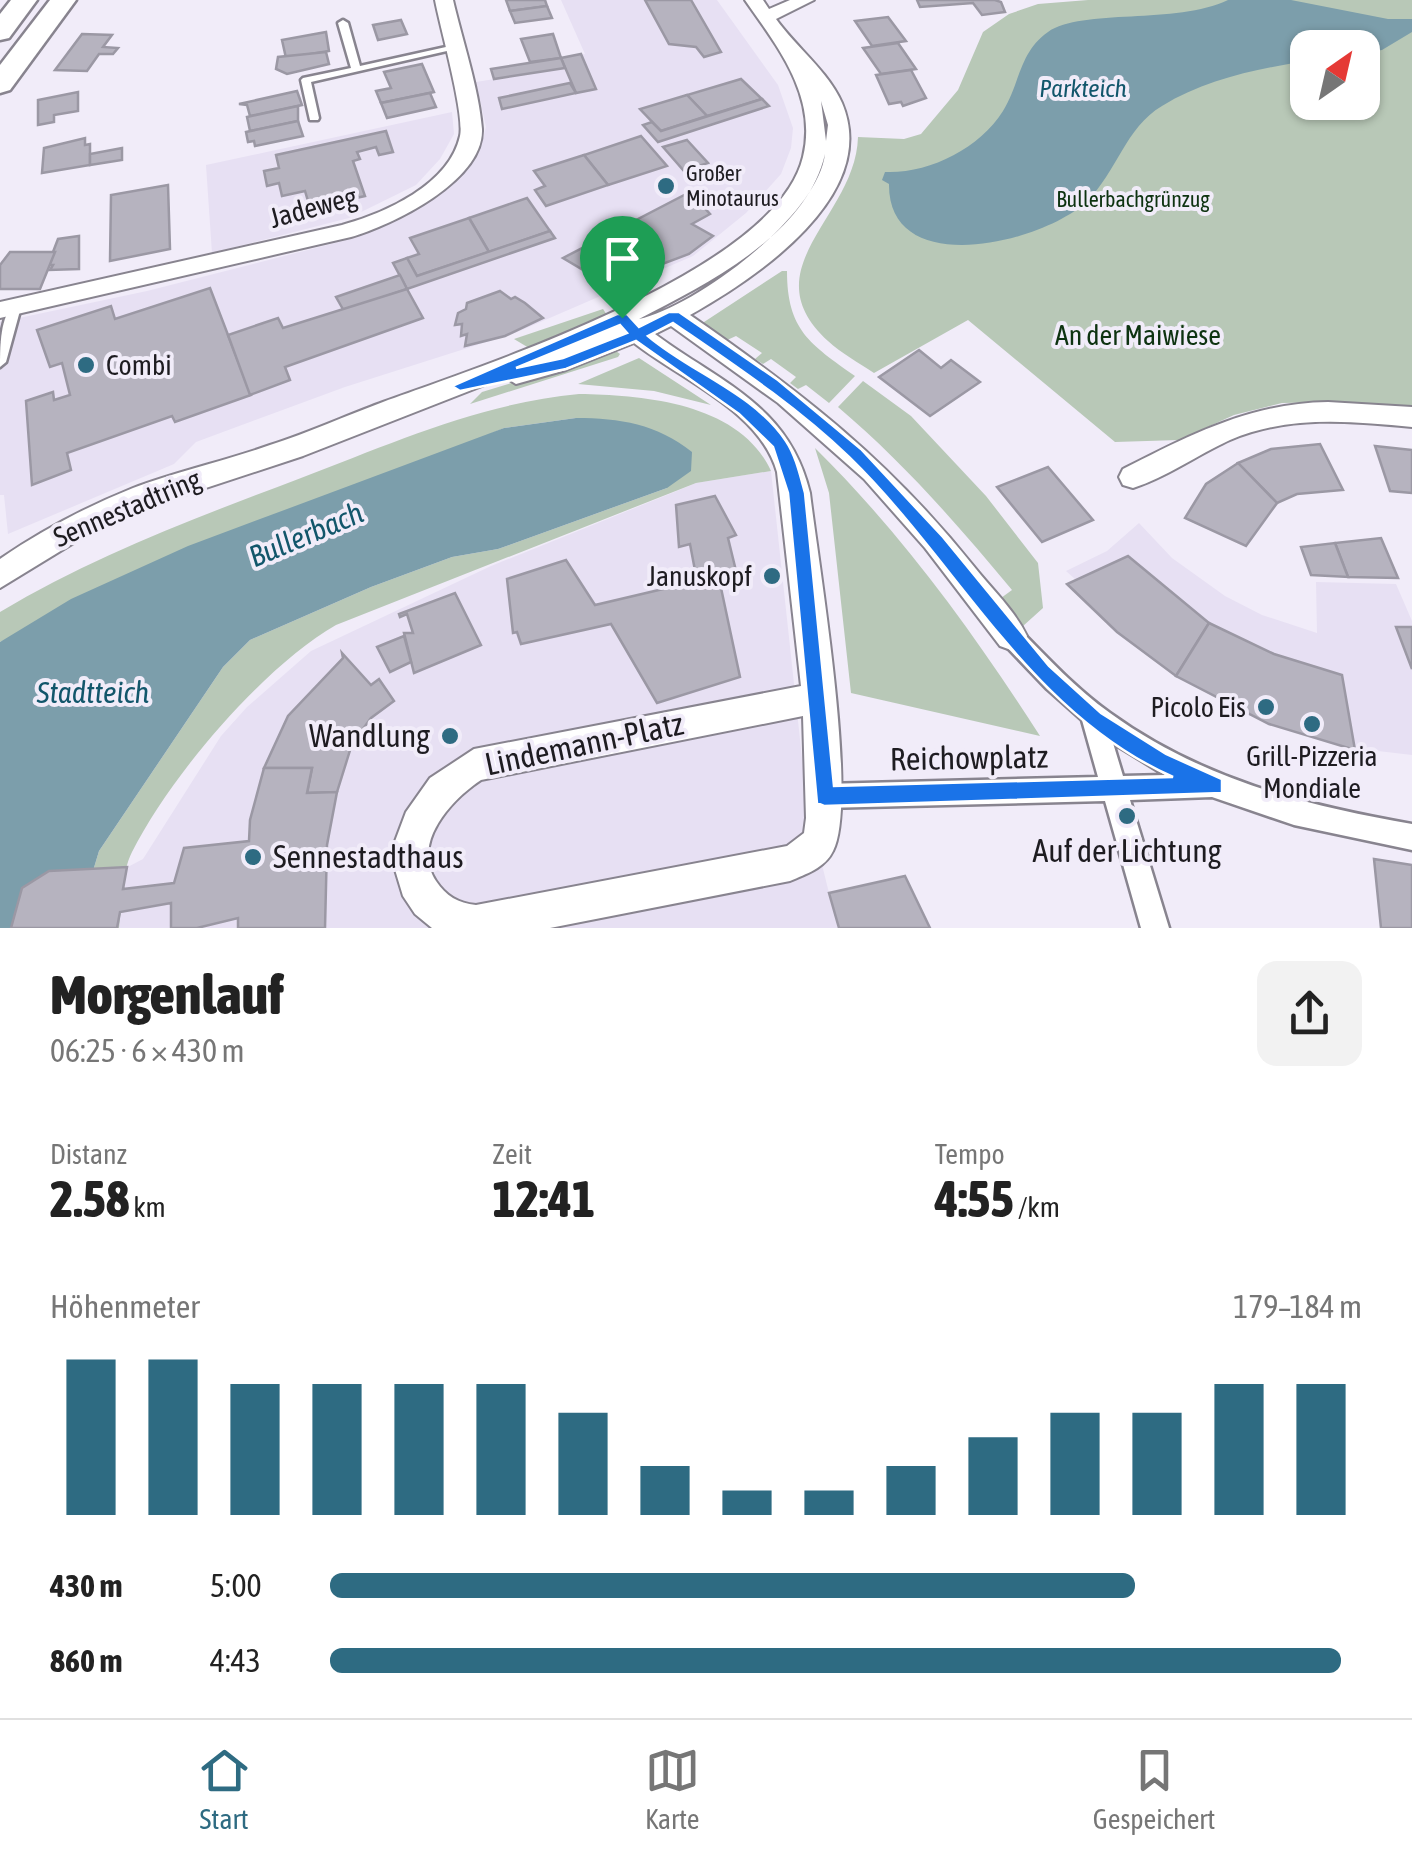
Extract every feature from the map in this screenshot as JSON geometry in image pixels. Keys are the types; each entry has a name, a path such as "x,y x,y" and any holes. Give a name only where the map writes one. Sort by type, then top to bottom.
{"main road":[{"path":"0,32 24,0"},
{"path":"0,84 62,0"}],"street":[{"name":"Jadeweg","path":"8,309 144,280 378,220 419,199 448,176 466,152 472,132 444,0"},
{"path":"800,62 760,8 805,0"},
{"name":"Sennestadtring","path":"630,326 674,316 722,286 779,242 824,189 838,147 838,126 818,77 800,62"},
{"name":"Sennestadtring","path":"0,575 203,492 263,458 460,386 566,363 630,326 733,254 778,216 803,184 817,146 817,126 800,62"},
{"name":"Reichowplatz","path":"674,316 734,356 855,453 937,542 1011,636 1094,719 1158,761 1215,786 1322,821 1412,837"},
{"name":"Lindemann-Platz","path":"630,326 765,428 779,443 787,460 796,493 816,698 824,796 820,839 810,854 790,862 490,922 459,922 439,912 420,892 410,862 416,829 427,806 446,784 474,766 816,698"},
{"path":"698,378 734,356"},
{"path":"1133,477 1212,438 1276,416 1350,412 1412,417"},
{"name":"Reichowplatz","path":"1094,719 1156,928"},
{"name":"Reichowplatz","path":"824,796 1215,786"}],"lane":[{"path":"343,23 356,70"},
{"path":"314,118 306,80 455,48"},
{"path":"0,362 8,309"}],"shaded area":[{"path":"561,0 717,0 778,85 793,128 791,148 781,174 746,213 693,256 515,333 345,387 196,442 174,464 8,534 4,495 0,495 0,322 147,291 343,241 407,216 456,182 481,146 486,127 476,82 564,68 561,58 585,54"},
{"path":"452,112 454,134 440,159 416,185 349,218 212,253 206,165"},
{"path":"771,471 807,804 829,893 905,876 930,928 11,928 143,859 221,736 247,707 311,651 491,566 696,483"},
{"path":"1139,523 1172,558 1225,596 1262,615 1317,633 1316,582 1396,584 1412,621 1412,755 1344,747 1245,714 1176,676 1117,632 1067,584 1076,580 1066,571 1107,551"}],"green space":[{"name":"Bullerbachgrünzug","path":"1088,0 1412,0 1412,409 1338,402 1282,403 1234,415 1179,440 1115,442 968,320 874,373 828,341 807,315 799,290 802,265 853,166 858,137 904,139 921,134 958,90 983,32 1009,14 1038,4"},
{"path":"787,271 791,308 804,334 855,376 829,403 806,385 798,389 790,383 796,377 771,359 763,364 755,359 762,353 736,336 725,341 701,324"},
{"path":"603,309 607,315 529,348 514,339"},
{"path":"616,351 618,357 470,404 482,392"},
{"path":"639,358 711,405 654,391 578,384"},
{"path":"863,381 911,416 986,496 1038,563 1043,608 1023,626 1001,598 1012,590 992,566 907,472 838,407"},
{"path":"579,394 660,401 714,417 757,448 771,471 696,483 336,625 249,695 170,790 128,861 119,928 81,928 83,904 99,851 223,667 250,640 371,587 452,557 498,549 667,488 576,418 504,428 0,642 0,612 148,538 403,438 507,406"},
{"path":"815,448 878,515 935,586 1040,736 851,693 829,493"}],"water":[{"name":"Parkteich","path":"1228,0 1291,0 1388,19 1412,19 1412,32 1380,50 1380,30 1290,30 1290,64 1232,76 1162,106 1139,126 1087,201 1038,230 971,245 940,243 913,233 895,214 889,184 882,180 885,172 935,164 980,137 1003,111 1031,49 1048,32 1083,20 1207,8"},
{"name":"Stadtteich","path":"576,418 623,421 652,429 692,452 691,471 667,488 498,549 452,557 371,587 250,640 223,667 99,851 83,904 81,928 0,928 0,642 71,599 188,546 504,428"}],"building":[{"path":"506,0 545,0 547,6 510,11"},
{"path":"645,0 691,0 721,52 704,57 696,47 669,44"},
{"path":"917,0 995,0 1001,2 1005,12 982,15 973,3 920,7"},
{"path":"547,6 552,18 515,23 510,11"},
{"path":"888,17 906,41 872,46 855,21"},
{"path":"401,20 407,34 378,40 373,25"},
{"path":"326,32 329,51 286,58 282,40"},
{"path":"82,34 112,35 103,47 118,48 113,54 99,54 87,71 55,70"},
{"path":"553,34 561,58 530,62 521,39"},
{"path":"898,43 916,69 881,74 863,48"},
{"path":"326,52 329,64 287,74 276,69 278,57"},
{"path":"581,54 596,89 576,93 561,58"},
{"path":"561,58 565,68 494,79 491,69"},
{"path":"422,64 434,92 381,103 376,91 391,88 384,72"},
{"path":"911,70 926,98 903,106 901,102 889,104 876,75"},
{"path":"741,79 762,99 707,116 687,95"},
{"path":"570,83 576,93 502,109 499,98"},
{"path":"297,91 302,105 250,116 247,105 239,104"},
{"path":"78,92 78,111 54,115 54,122 38,125 38,100"},
{"path":"430,93 436,107 387,118 381,103"},
{"path":"687,95 707,116 661,131 640,109"},
{"path":"762,99 769,106 658,142 643,125 652,122 661,131"},
{"path":"298,106 298,121 250,131 247,117"},
{"path":"298,121 303,136 255,146 254,141 248,142 246,132"},
{"path":"386,131 393,152 379,155 376,147 357,152 360,159 353,161 365,196 310,208 305,191 282,196 279,183 267,186 264,171 279,168 276,155"},
{"path":"641,136 667,166 608,185 584,155"},
{"path":"85,138 85,145 90,144 90,165 42,173 44,148"},
{"path":"687,140 708,163 684,171 663,147"},
{"path":"122,148 122,160 90,165 90,154"},
{"path":"584,155 608,185 546,206 535,190 545,186 534,171"},
{"path":"168,185 170,249 110,261 111,195"},
{"path":"690,192 710,214 692,224 713,236 689,254 657,266 643,250 595,277 563,258"},
{"path":"527,198 550,231 489,252 469,218"},
{"path":"469,218 489,252 417,276 407,258 419,254 410,238"},
{"path":"550,231 555,238 407,289 393,263 407,258 417,276"},
{"path":"79,236 79,269 50,270 53,265 48,265 58,239"},
{"path":"10,252 55,252 40,289 0,289 0,265"},
{"path":"400,275 407,289 344,311 336,297"},
{"path":"210,288 251,395 175,422 172,416 67,453 71,470 32,485 26,401 53,392 54,400 70,395 62,363 50,367 37,330 111,306 115,319"},
{"path":"407,289 423,318 285,367 290,380 250,395 228,335 278,318 283,328"},
{"path":"500,291 525,303 543,318 505,336 465,346 467,334 461,336 462,324 455,325 458,313 466,309 467,303"},
{"path":"919,350 941,368 951,360 980,382 930,416 879,377"},
{"path":"1320,444 1343,490 1297,494 1277,503 1238,463 1271,449"},
{"path":"1375,446 1412,450 1412,493 1390,491"},
{"path":"1238,463 1277,503 1246,546 1185,518 1206,484"},
{"path":"1048,467 1093,520 1042,542 997,487"},
{"path":"715,496 736,535 728,538 739,583 721,588 740,677 657,703 611,624 521,644 517,632 513,633 507,579 566,560 595,605 697,581 690,544 679,547 676,505"},
{"path":"1381,538 1398,578 1348,577 1335,543"},
{"path":"1335,543 1348,577 1311,575 1301,547"},
{"path":"1128,556 1209,623 1176,676 1117,632 1067,584"},
{"path":"455,593 481,645 414,673 404,633 413,633 407,614 399,614"},
{"path":"1209,623 1274,654 1342,675 1355,750 1269,724 1176,676"},
{"path":"1396,627 1412,627 1412,669"},
{"path":"404,636 411,662 390,672 377,647"},
{"path":"342,653 371,685 379,679 394,701 371,718 352,744 337,792 307,793 312,768 264,768 288,716 343,658"},
{"name":"Sennestadthaus","path":"264,768 312,768 307,793 337,792 327,845 325,928 238,928 238,918 197,928 171,928 171,903 120,912 117,928 11,928 22,888 49,871 127,867 123,889 174,883 184,848 249,841 250,820"},
{"path":"1374,859 1412,865 1412,928 1381,928"},
{"path":"905,876 930,928 839,928 829,893"}],"place":[{"name":"Großer Minotaurus","path":"666,186"},
{"name":"Combi","path":"86,365"},
{"name":"Januskopf","path":"772,576"},
{"name":"Picolo Eis","path":"1266,707"},
{"name":"Grill-Pizzeria Mondiale","path":"1312,724"},
{"name":"Wandlung","path":"450,736"},
{"name":"Auf der Lichtung","path":"1127,816"},
{"name":"Sennestadthaus","path":"253,857"}],"route":[{"path":"622,318 460,386 588,356 638,335 674,316 772,384 855,453 937,542 1043,672 1094,719 1158,761 1215,786 824,796 796,493 787,460 779,443 765,428 650,346 638,335 622,318"}],"park label":[{"name":"An der Maiwiese","path":"1138,335"}],"water label":[{"name":"Bullerbach","path":"306,535"}]}
